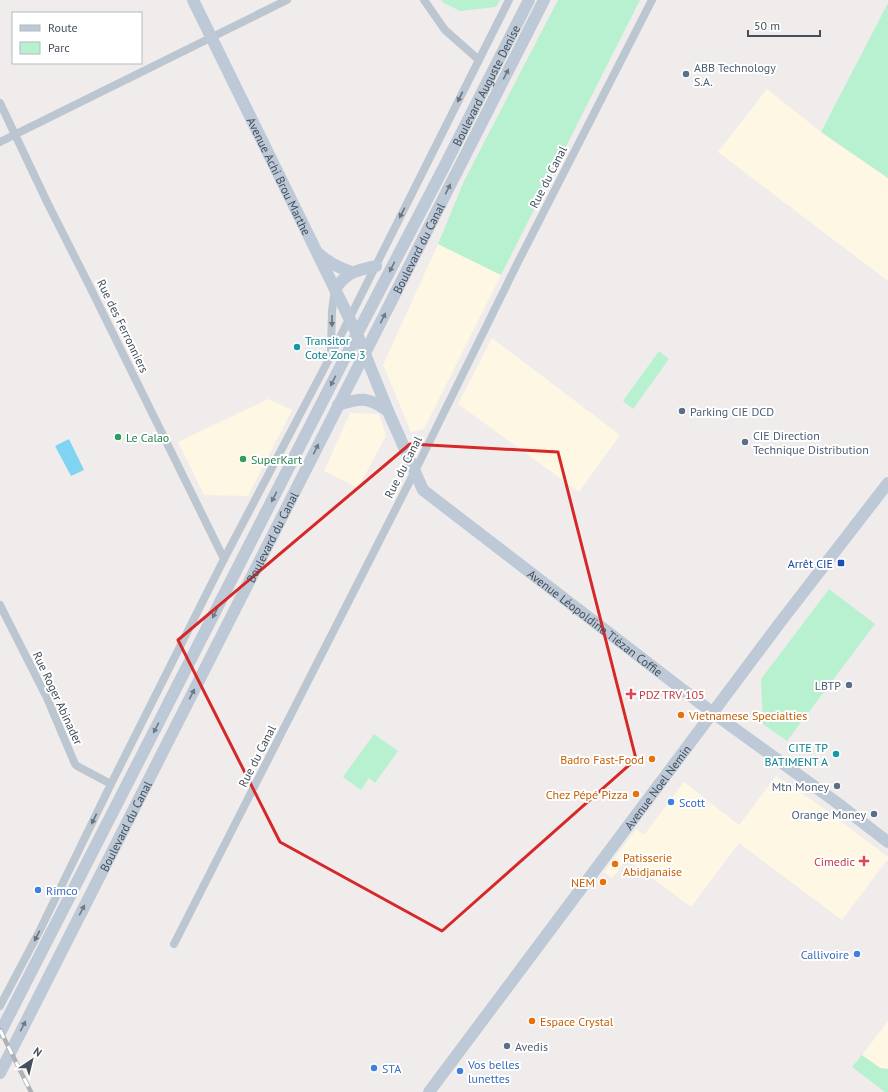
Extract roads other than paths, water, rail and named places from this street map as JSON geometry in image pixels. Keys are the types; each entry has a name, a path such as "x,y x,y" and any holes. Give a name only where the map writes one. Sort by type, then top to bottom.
{"main road":[{"name":"Avenue Achi Brou Marthe","path":"193,0 335,288 365,353"},
{"name":"Boulevard Auguste Denise","path":"442,171 529,0"},
{"name":"Boulevard du Canal","path":"0,1074 544,0"},
{"name":"Boulevard du Canal","path":"0,1033 357,334 442,171"},
{"path":"316,250 338,267 352,272"},
{"path":"335,288 342,279 352,272 376,266"},
{"name":"Avenue Léopoldine Tiézan Coffie","path":"365,353 388,412 423,490 713,713 836,802 888,842"},
{"path":"338,405 354,400 366,400 376,403 388,412"},
{"name":"Avenue Noel Nemin","path":"429,1092 782,620 888,483"}],"street":[{"path":"0,142 287,0"},
{"path":"424,0 445,30 479,60"},
{"path":"0,1006 42,925 224,559 376,266 509,0"},
{"name":"Rue du Canal","path":"174,944 415,471 517,264 652,0"},
{"name":"Rue des Ferronniers","path":"0,103 17,141 224,559"},
{"path":"331,354 332,312 335,288"},
{"name":"Rue Roger Abinader","path":"0,605 47,698 75,764 111,784"}],"water":[{"path":"69,439 84,470 71,476 55,446"}],"railway":[{"path":"0,1030 31,1092"}],"place":[{"name":"ABB Technology S.A.","path":"686,74"},
{"name":"Transitor Cote Zone 3","path":"297,347"},
{"name":"Parking CIE DCD","path":"682,411"},
{"name":"Le Calao","path":"118,437"},
{"name":"CIE Direction Technique Distribution","path":"745,442"},
{"name":"SuperKart","path":"243,459"},
{"name":"Arrêt CIE","path":"841,563"},
{"name":"LBTP","path":"849,685"},
{"name":"PDZ TRV 105","path":"631,694"},
{"name":"Vietnamese Specialties","path":"681,715"},
{"name":"CITE TP BATIMENT A","path":"836,754"},
{"name":"Badro Fast-Food","path":"652,759"},
{"name":"Mtn Money","path":"837,786"},
{"name":"Chez Pépé Pizza","path":"636,794"},
{"name":"Scott","path":"671,802"},
{"name":"Orange Money","path":"874,814"},
{"name":"Cimedic","path":"864,861"},
{"name":"Patisserie Abidjanaise","path":"615,864"},
{"name":"NEM","path":"603,882"},
{"name":"Rimco","path":"38,890"},
{"name":"Callivoire","path":"857,954"},
{"name":"Espace Crystal","path":"532,1021"},
{"name":"Avedis","path":"507,1046"},
{"name":"STA","path":"374,1068"},
{"name":"Vos belles lunettes","path":"460,1071"}]}
